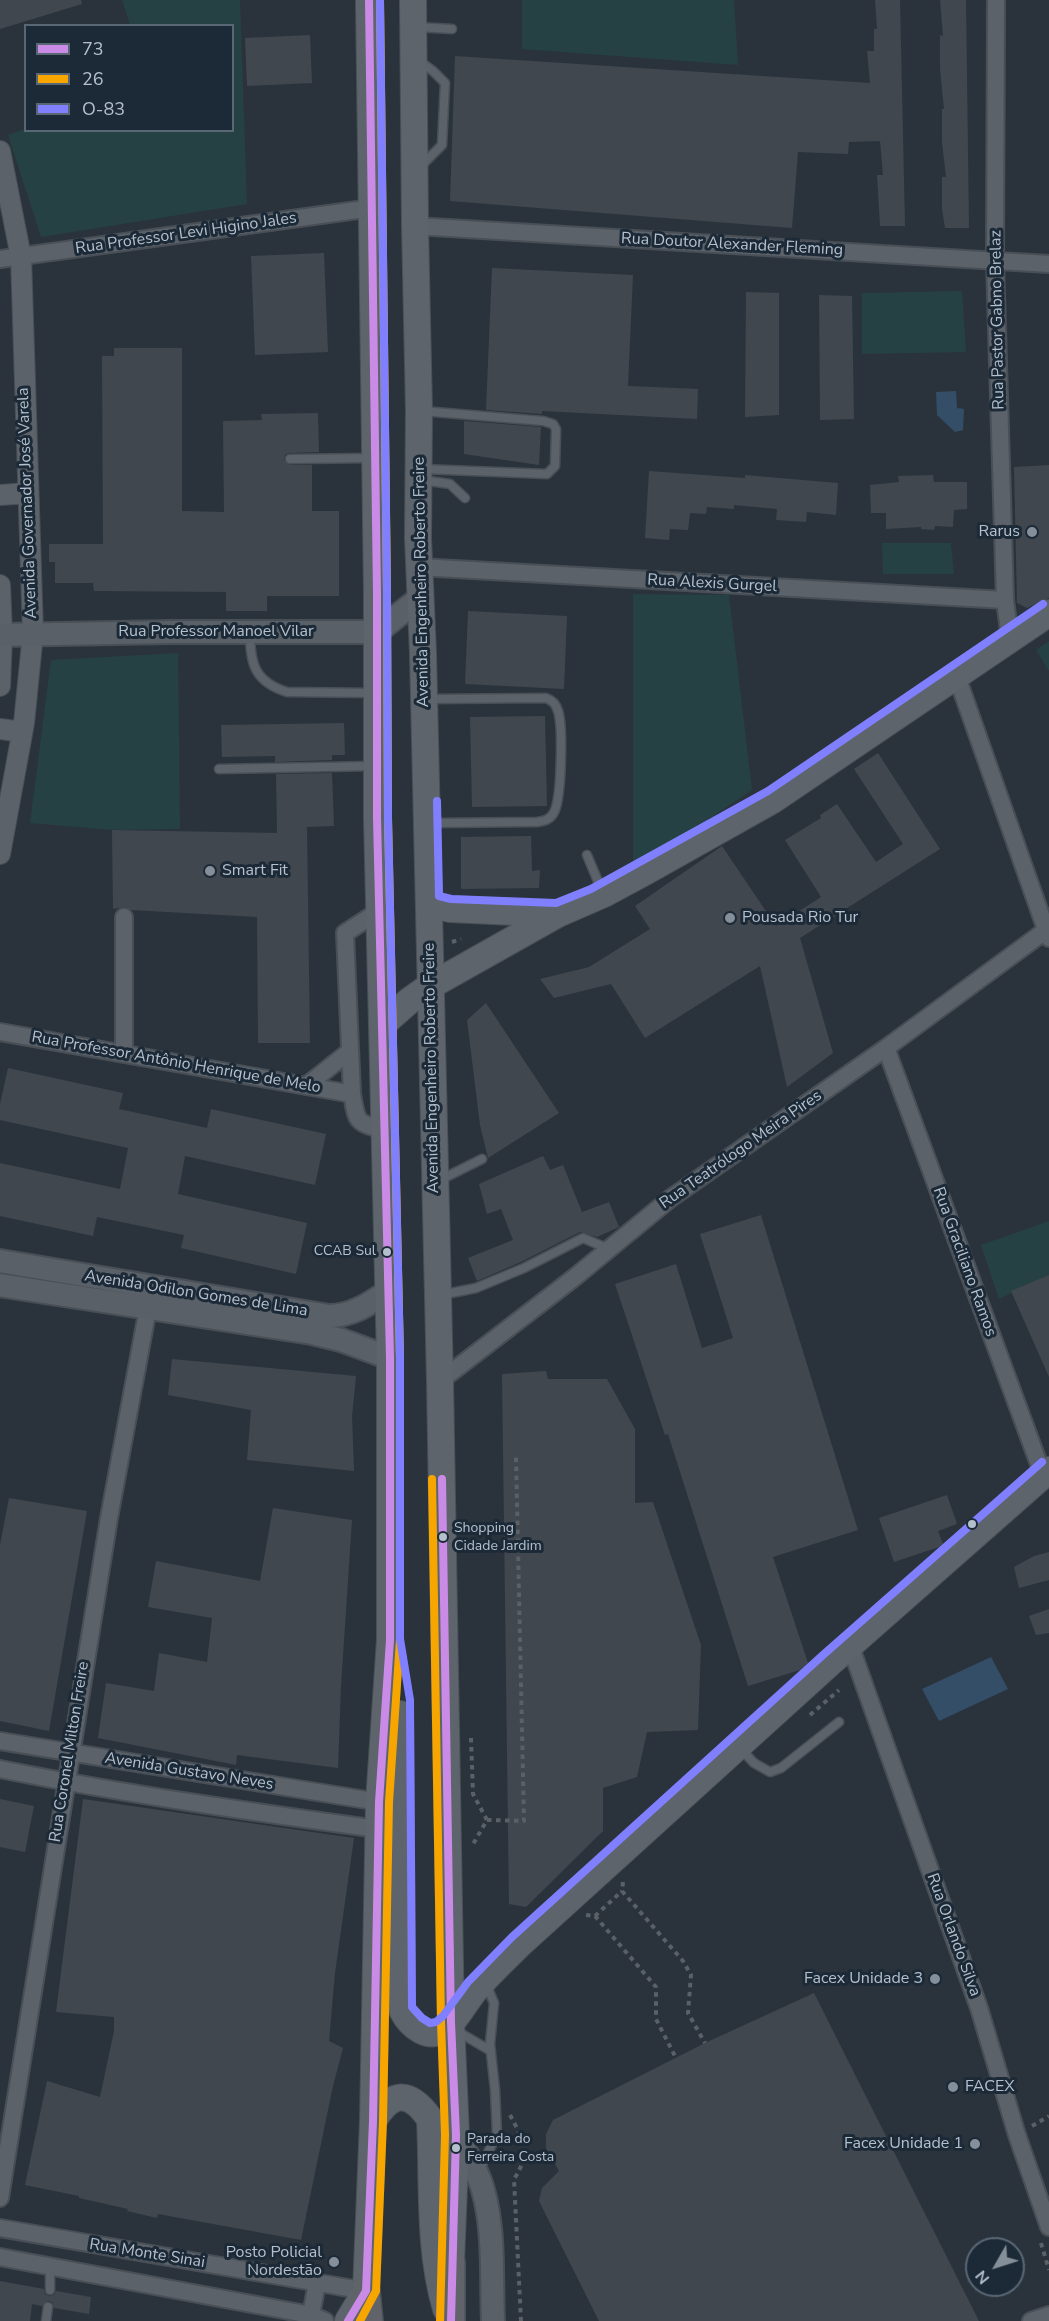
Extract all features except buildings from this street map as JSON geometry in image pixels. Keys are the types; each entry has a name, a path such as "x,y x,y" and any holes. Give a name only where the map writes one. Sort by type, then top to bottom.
{"highway":[{"path":"450,2321 451,2262"},
{"path":"366,2291 369,2321"}],"main road":[{"path":"348,2321 366,2291 373,2121 378,1829 390,1640 390,1358 379,911 369,0"},
{"name":"Avenida Engenheiro Roberto Freire","path":"413,0 419,567 429,904 456,2135 451,2262"},
{"path":"377,632 420,598"},
{"path":"383,1024 430,986 558,914 604,894 773,800 1049,614"},
{"name":"Rua Professor Manoel Vilar","path":"1,634 377,632"},
{"path":"429,904 459,909 558,914"},
{"name":"Avenida Odilon Gomes de Lima","path":"0,1261 150,1288 329,1316 340,1316 357,1311 387,1292"},
{"name":"Avenida Odilon Gomes de Lima","path":"0,1285 312,1333 341,1340 390,1358"},
{"path":"390,1640 400,1700 402,2010 408,2022 423,2032 434,2032 452,2025 484,1980 519,1946 850,1645 1046,1473"},
{"path":"373,2121 383,2106 396,2098 406,2098 414,2102 430,2119 435,2258 439,2284 450,2321"},
{"name":"Avenida Engenheiro Roberto Freire","path":"456,2135 483,2188 488,2214 493,2321"}],"street":[{"name":"Rua Pastor Gabno Brelaz","path":"996,0 995,261 1005,600 1010,639"},
{"name":"Avenida Governador José Varela","path":"0,151 21,257 33,633 22,732 0,854"},
{"name":"Rua Professor Levi Higino Jales","path":"0,259 372,208"},
{"name":"Rua Doutor Alexander Fleming","path":"415,226 1049,264"},
{"path":"0,495 28,493"},
{"name":"Rua Alexis Gurgel","path":"419,567 1005,600"},
{"name":"Avenida Governador José Varela","path":"0,585 0,686"},
{"path":"957,677 1048,932"},
{"path":"0,729 22,732"},
{"path":"379,911 345,933 352,1094 356,1117 362,1124 383,1130"},
{"path":"124,916 124,1054"},
{"name":"Rua Teatrólogo Meira Pires","path":"440,1381 671,1198 1048,932"},
{"name":"Rua Professor Antônio Henrique de Melo","path":"0,1032 352,1094"},
{"name":"Rua Graciliano Ramos","path":"886,1048 1046,1473"},
{"path":"306,1086 350,1051"},
{"name":"Rua Coronel Milton Freire","path":"0,2198 65,1782 109,1518 148,1308"},
{"name":"Rua Orlando Silva","path":"850,1645 979,2008 1017,2135 1049,2227"},
{"name":"Avenida Gustavo Neves","path":"0,1741 379,1802"},
{"name":"Avenida Gustavo Neves","path":"0,1769 222,1808 378,1829"},
{"path":"222,1808 225,1778"},
{"name":"Rua Monte Sinai","path":"0,2228 366,2291"},
{"path":"54,2266 66,2265 71,2258 66,2241"},
{"name":"Rua Monte Sinai","path":"0,2257 318,2318"},
{"path":"317,2283 318,2318"},
{"path":"1031,2321 1049,2315"}],"lane":[{"path":"413,27 452,29"},
{"path":"419,411 543,421 553,424 556,429 555,466 547,474 419,474"},
{"path":"290,459 375,458"},
{"path":"419,474 450,484 465,498"},
{"path":"250,632 253,666 273,688 287,692 377,693"},
{"path":"424,699 546,698 556,705 560,723 558,803 551,817 537,822 427,823"},
{"path":"219,769 377,766"},
{"path":"587,855 604,894"},
{"path":"435,1182 482,1159"},
{"path":"438,1295 476,1288 524,1268 583,1238 609,1249"},
{"path":"739,1746 754,1763 770,1772 781,1768 839,1722"},
{"path":"477,2175 497,2134 491,2051 494,2003 484,1980"},
{"path":"452,2025 491,2051"},
{"path":"50,2290 54,2266"},
{"path":"46,2321 48,2307"}],"path":[{"path":"459,909 463,968"},
{"path":"487,1820 524,1821 516,1456"},
{"path":"807,1717 839,1690"},
{"path":"471,1736 473,1794 487,1820"},
{"path":"472,1856 472,1845 487,1820"},
{"path":"595,1916 622,1891 623,1882 632,1874"},
{"path":"622,1891 682,1961 691,1975 688,2013 705,2043"},
{"path":"579,1921 588,1914 595,1916 656,1987 656,2019 676,2058"},
{"path":"509,2105 510,2116 522,2135 523,2166 514,2179 521,2321"}],"green space":[{"path":"122,0 240,0 247,204 41,237 8,135 24,129 24,132 234,132 234,24 130,24"},
{"path":"522,0 734,0 738,65 522,49"},
{"path":"962,291 966,352 862,354 862,293"},
{"path":"882,543 951,543 954,574 883,574"},
{"path":"633,594 729,595 752,790 633,870"},
{"path":"1049,641 1049,671 1036,650"},
{"path":"178,653 180,829 112,830 30,823 51,660"},
{"path":"1049,1221 1049,1275 999,1299 981,1245"}],"water":[{"path":"956,391 957,408 964,409 963,430 955,432 937,415 936,392"},
{"path":"991,1657 1008,1689 939,1721 922,1689"}],"transit line":[{"name":"73","path":"348,2321 366,2291 373,2121 379,1802 390,1640 390,1358 377,818 377,594 369,0"},
{"name":"26","path":"360,2321 376,2291 383,2121 389,1802 400,1640 400,1358 388,818 380,0"},
{"name":"O-83","path":"380,0 388,818 400,1358 400,1639 410,1700 412,2007 430,2023 436,2022 443,2016 468,1982 512,1937 823,1655 1042,1462"},
{"name":"O-83","path":"437,801 439,896 451,899 556,903 591,889 768,791 1043,604"},
{"name":"26","path":"432,1479 445,2135 440,2321"},
{"name":"73","path":"442,1479 451,2022 456,2135 451,2321"}],"place":[{"name":"Rarus","path":"1032,532"},
{"name":"Smart Fit","path":"210,871"},
{"name":"Pousada Rio Tur","path":"730,918"},
{"name":"CCAB Sul","path":"387,1252"},
{"name":"Shopping Cidade Jardim","path":"443,1537"},
{"name":"Facex Unidade 3","path":"935,1979"},
{"name":"FACEX","path":"953,2087"},
{"name":"Facex Unidade 1","path":"975,2144"},
{"name":"Parada do Ferreira Costa","path":"456,2148"},
{"name":"Posto Policial Nordestão","path":"334,2262"}]}
